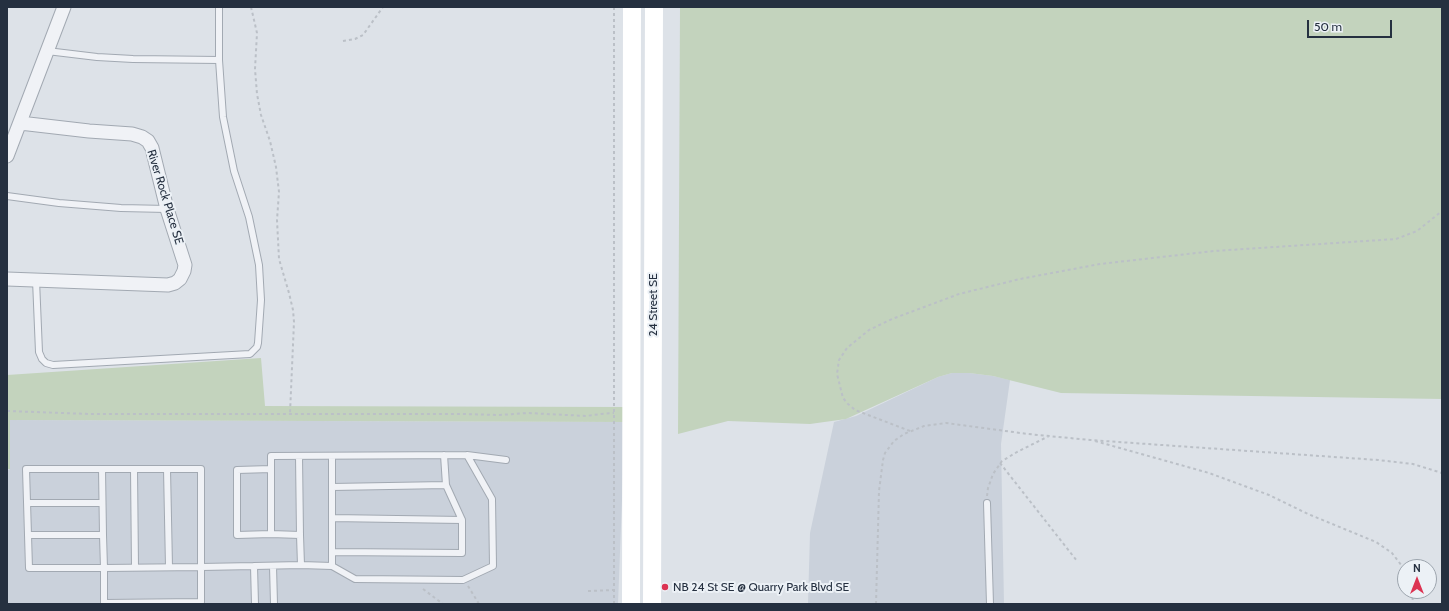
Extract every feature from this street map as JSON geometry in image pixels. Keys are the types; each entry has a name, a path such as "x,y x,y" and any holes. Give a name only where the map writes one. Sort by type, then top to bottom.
{"main road":[{"name":"24 Street SE","path":"631,604 632,7"},
{"name":"24 Street SE","path":"652,604 654,7"}],"street":[{"path":"7,156 64,7"},
{"name":"River Rock Place SE","path":"7,279 168,284 174,283 182,275 185,265 167,209 152,148 148,141 142,136 132,134 89,131 20,123"}],"lane":[{"path":"36,280 39,352 42,359 46,363 53,364 250,354 256,347 258,343 261,300 259,265 249,217 234,171 223,117 219,60 219,7"},
{"path":"47,51 97,57 133,59 219,60"},
{"path":"7,196 59,203 121,208 167,209"},
{"path":"332,552 462,553 462,520 446,485 444,455"},
{"path":"102,469 104,568 104,603 201,603 201,566 201,469 102,469 26,470 29,568 104,568 201,566 274,566 300,565 332,566 355,579 413,581 464,580 493,566 492,499 467,455"},
{"path":"271,534 271,456 467,455 506,460"},
{"path":"299,456 300,565"},
{"path":"332,456 332,566"},
{"path":"134,469 135,567"},
{"path":"167,469 169,567"},
{"path":"271,470 236,470 237,535 300,535"},
{"path":"332,487 446,485"},
{"path":"27,503 102,503"},
{"path":"986,503 990,604"},
{"path":"332,518 462,520"},
{"path":"28,535 103,535"},
{"path":"254,566 255,604"},
{"path":"274,566 274,604"}],"path":[{"path":"251,7 257,33 255,69 257,94 261,115 270,141 276,167 279,192 277,220 279,259 293,310 294,322 290,413"},
{"path":"343,41 358,38 363,35 383,7"},
{"path":"614,7 614,604"},
{"path":"910,431 855,410 843,398 837,374 839,360 847,348 870,330 892,319 960,294 1020,279 1100,264 1214,250 1399,238 1417,231 1442,211"},
{"path":"7,411 90,414 290,413 499,415 528,413 586,416 614,413"},
{"path":"876,604 879,491 881,466 885,453 894,441 910,431 933,424 946,423 1090,440 1378,460 1413,464 1442,473"},
{"path":"986,503 987,490 990,480 994,471 1000,464 1017,452 1050,436"},
{"path":"1090,440 1209,473 1269,495 1308,514 1376,542 1392,553 1397,560"},
{"path":"1000,464 1077,561"},
{"path":"464,580 479,604"},
{"path":"413,581 443,604"},
{"path":"588,591 614,590"}],"shaded area":[{"path":"952,373 969,373 1010,380 1001,444 1004,604 808,604 810,533 834,422 856,416 938,377"},
{"path":"10,420 625,422 618,604 7,604 7,471 10,469"}],"green space":[{"path":"680,7 1442,7 1442,399 1061,393 993,376 969,373 952,373 938,377 846,419 810,424 728,421 678,434"},
{"path":"261,358 265,406 625,407 625,422 10,420 10,469 7,469 7,375"}],"place":[{"name":"NB 24 St SE @ Quarry Park Blvd SE","path":"665,587"}]}
